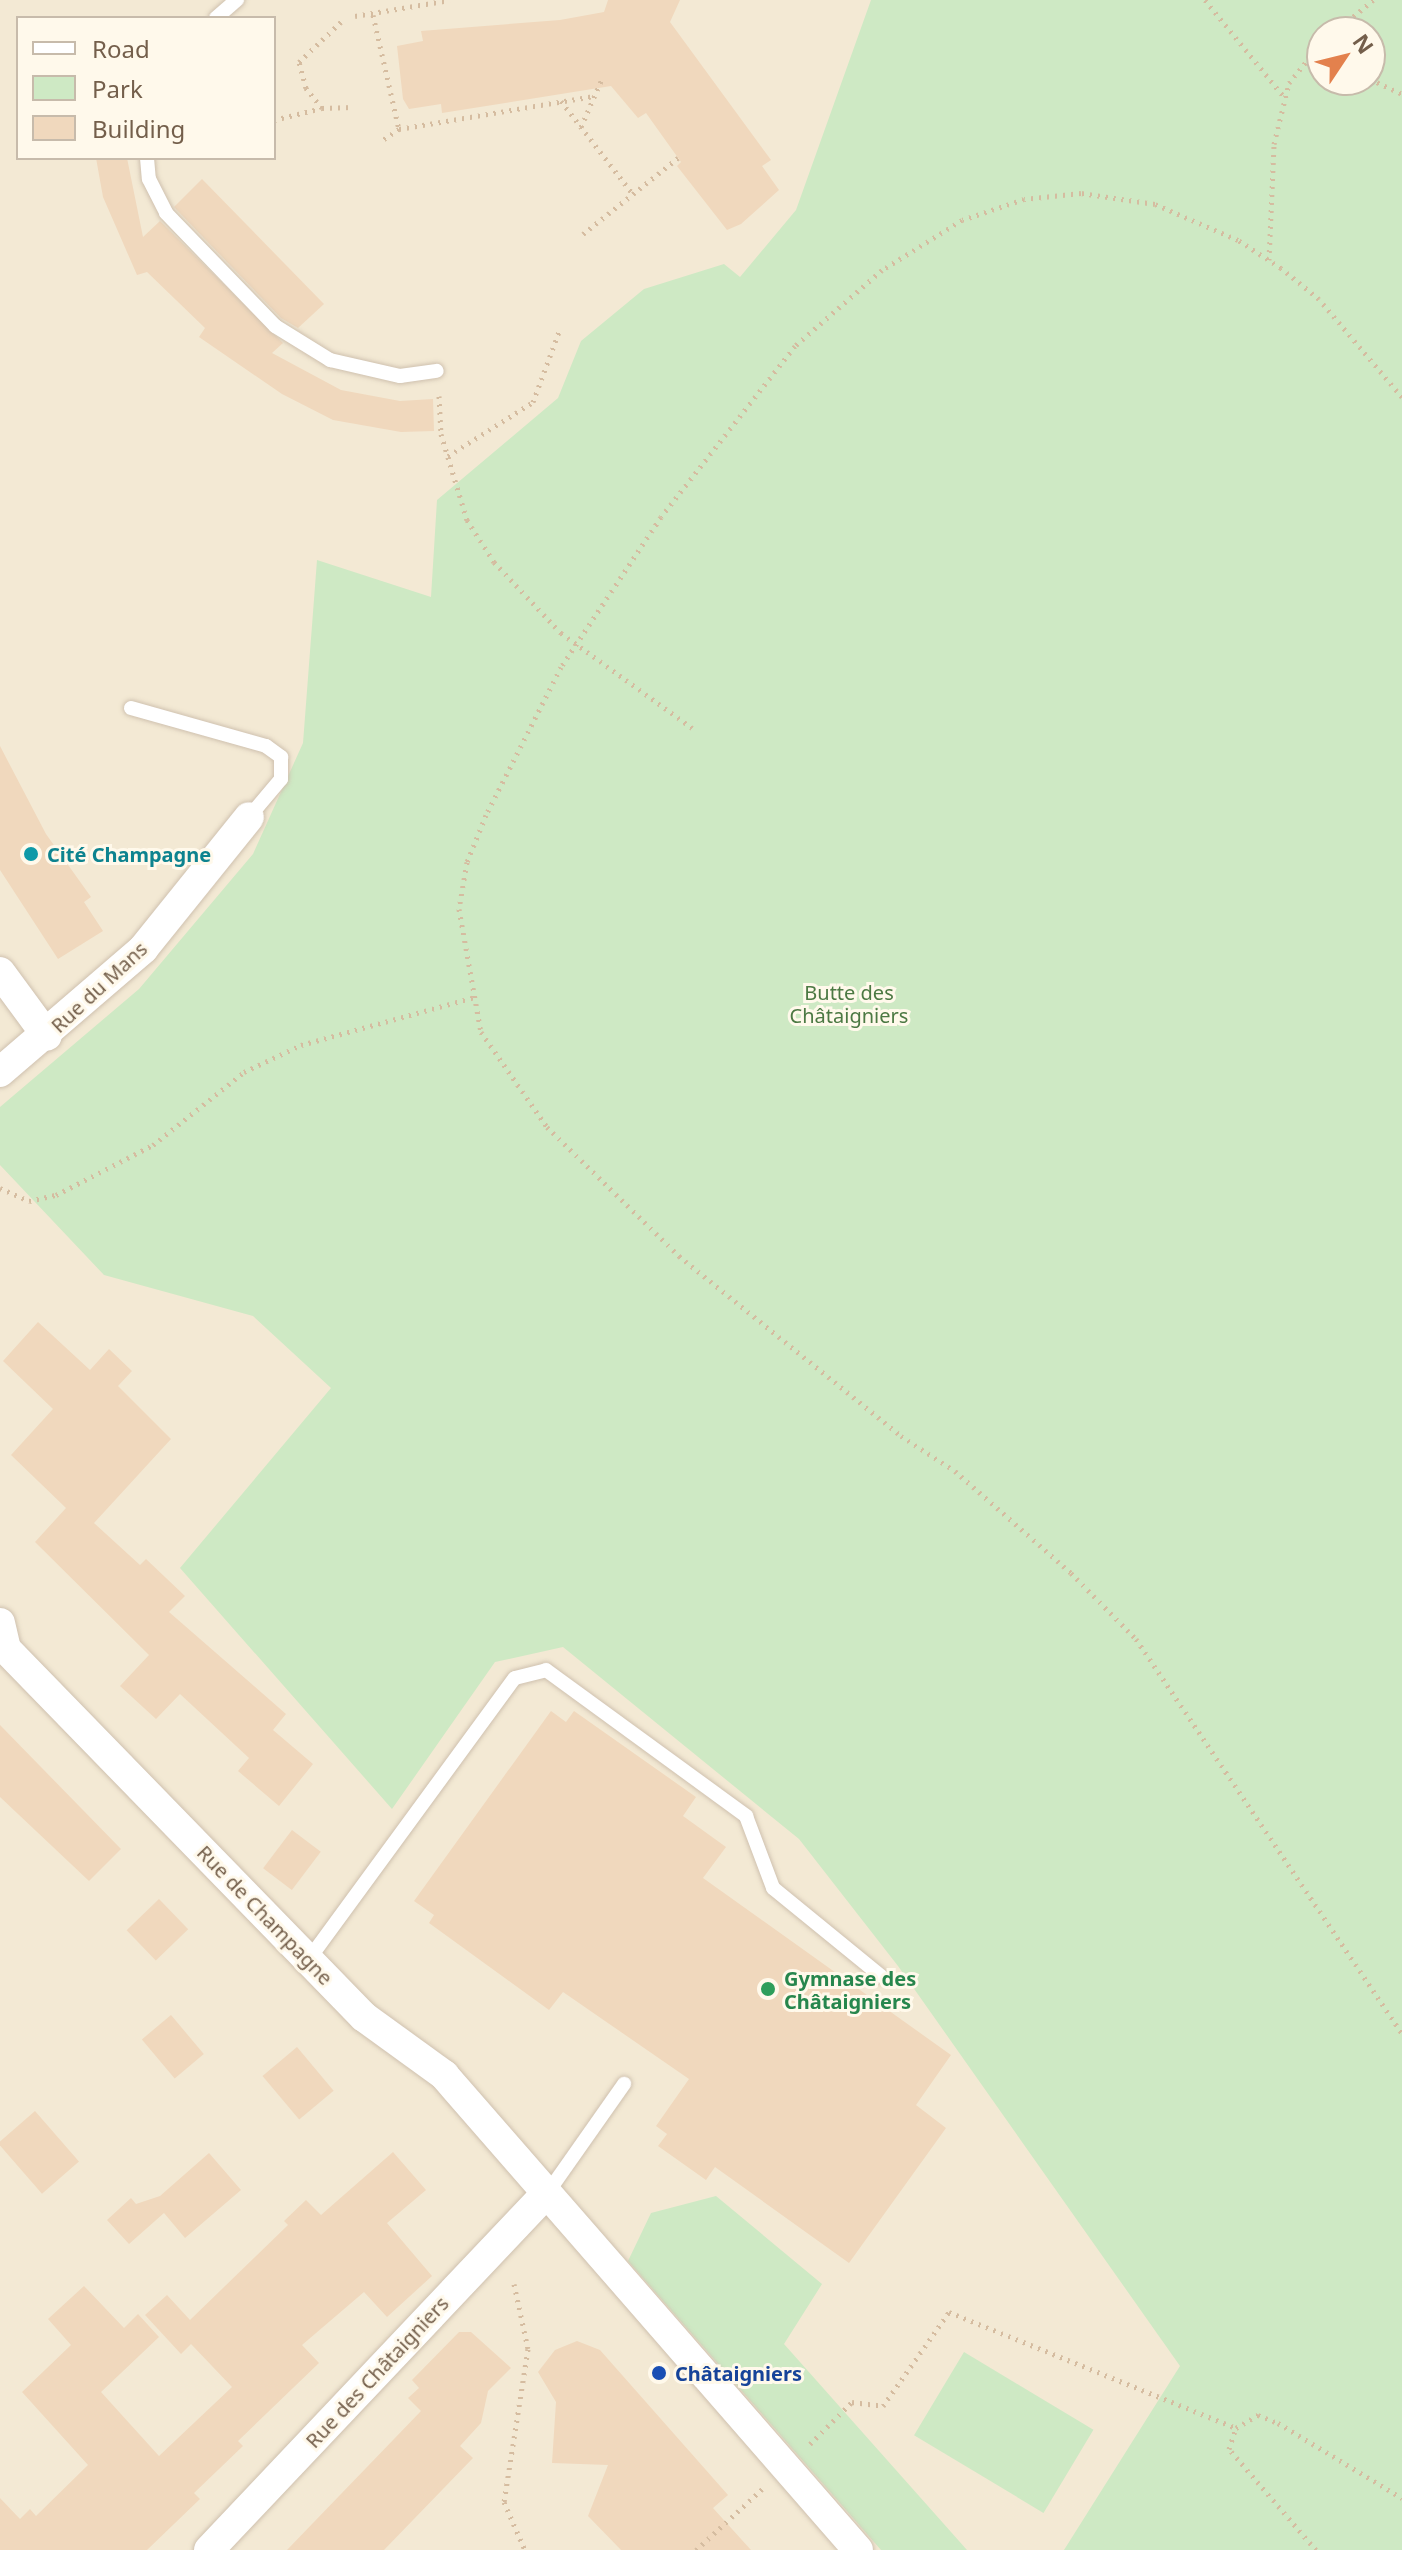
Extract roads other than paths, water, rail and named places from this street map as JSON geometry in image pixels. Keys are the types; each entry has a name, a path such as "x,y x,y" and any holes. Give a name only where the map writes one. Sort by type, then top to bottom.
{"street":[{"name":"Rue du Mans","path":"0,1072 47,1036 143,949 249,817"},
{"path":"0,972 47,1036"},
{"name":"Rue de Champagne","path":"0,1623 6,1649 364,2017 444,2075 545,2195 858,2550"},
{"name":"Rue des Châtaigniers","path":"209,2550 545,2195"}],"lane":[{"path":"218,16 237,0"},
{"path":"147,160 149,179 166,213 275,326 330,360 400,376 437,371"},
{"path":"131,708 266,746 281,757 281,779 249,817"},
{"path":"309,1959 515,1678 546,1670 746,1816 773,1888 881,1976"},
{"path":"545,2195 624,2084"}],"place":[{"name":"Cité Champagne","path":"31,854"},
{"name":"Gymnase des Châtaigniers","path":"768,1989"},
{"name":"Châtaigniers","path":"659,2373"}],"park label":[{"name":"Butte des Châtaigniers","path":"849,1004"}]}
